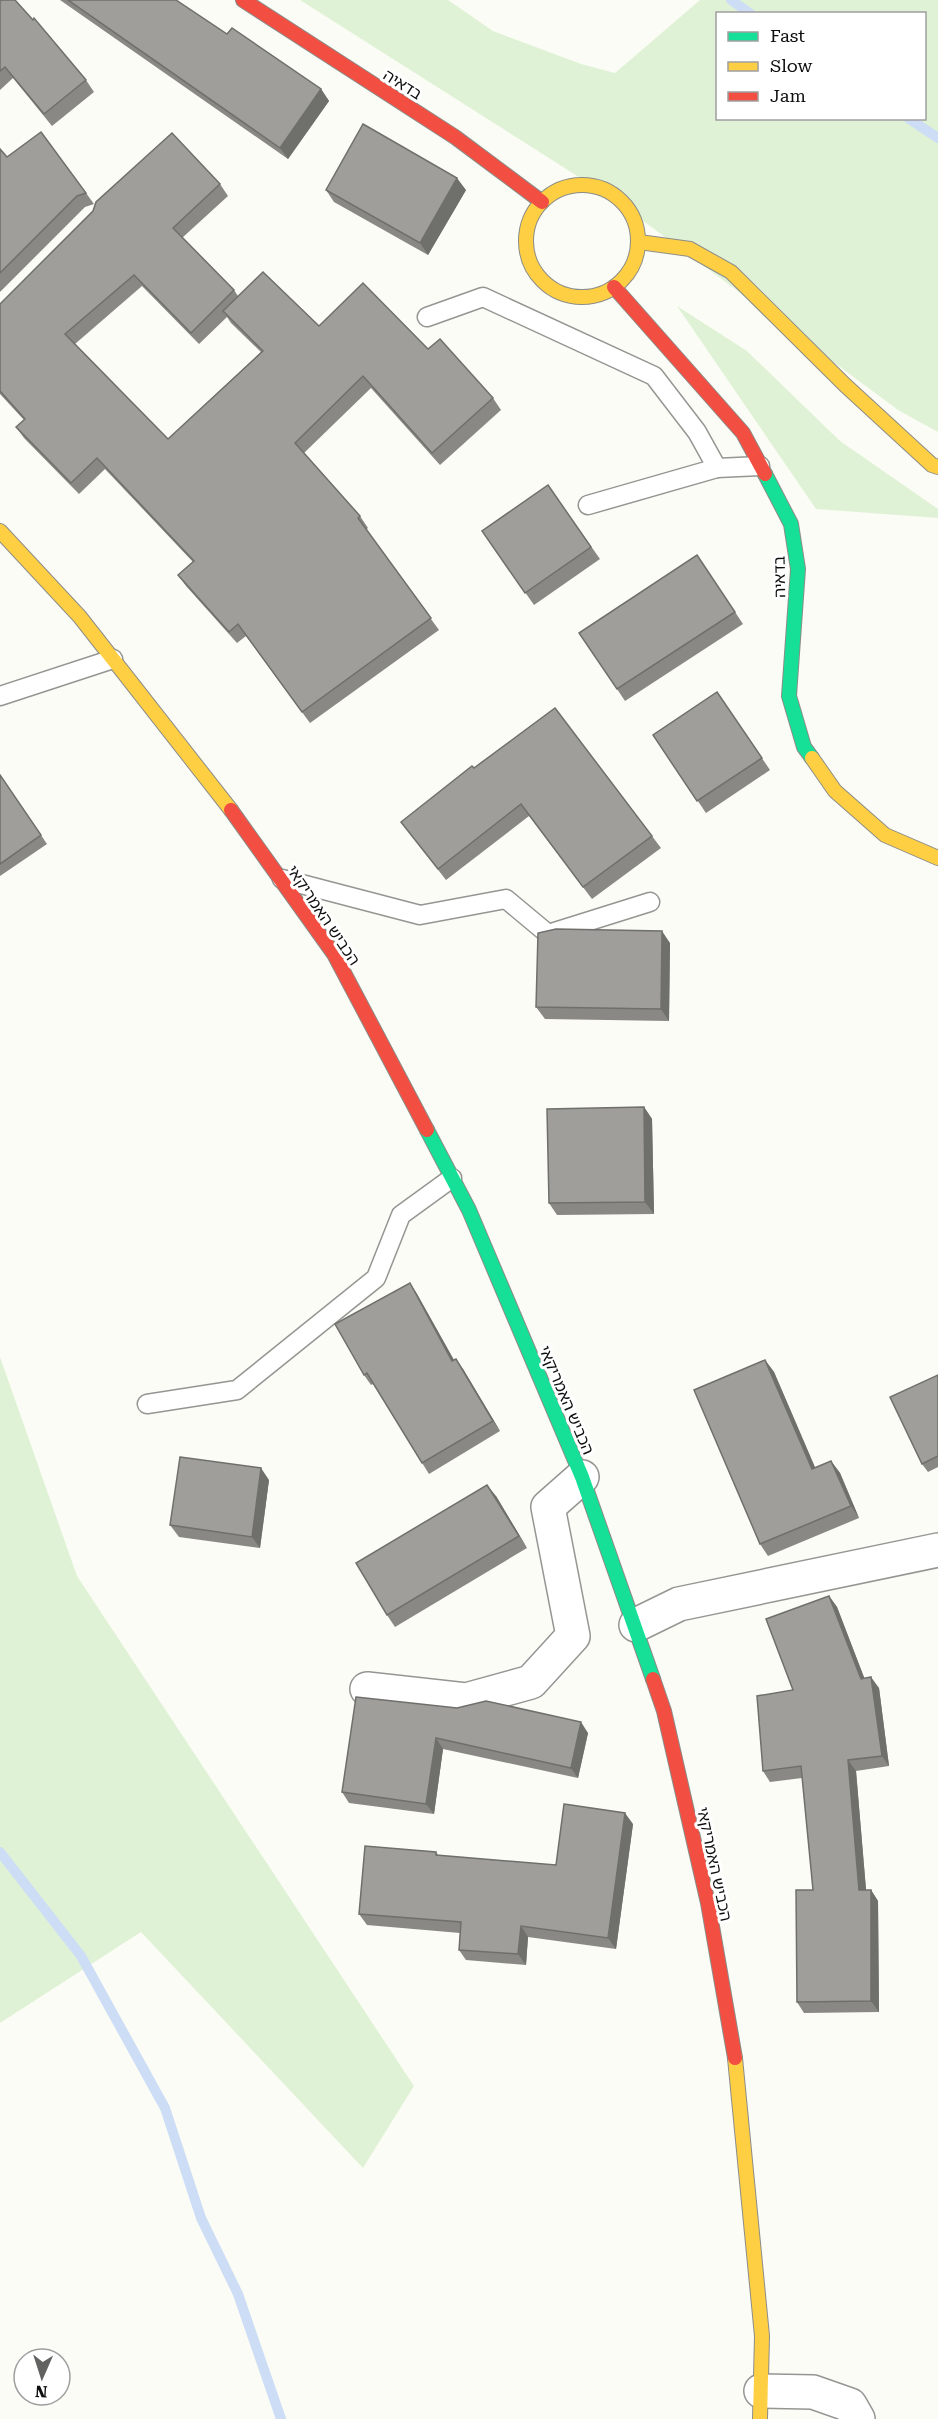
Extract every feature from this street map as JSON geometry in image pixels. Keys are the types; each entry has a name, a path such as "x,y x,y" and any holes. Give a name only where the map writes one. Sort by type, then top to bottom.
{"main road":[{"name":"בדאיה","path":"243,0 455,137 542,202"},
{"path":"575,185 603,189 620,199 635,223 639,242 631,267 624,278 603,293 578,296 554,288 536,272 528,254 526,236 531,218 542,202 557,191 575,185"},
{"path":"639,242 690,249 731,272 845,385 932,465 938,467"},
{"name":"בדאיה","path":"614,286 743,433 790,524 798,569 789,696 804,747 835,791 885,835 938,858"},
{"name":"הכביש האמריקאי","path":"0,531 80,617 208,778 334,954 469,1210 582,1477 636,1625 664,1711 703,1881 736,2062 762,2336 760,2405"}],"street":[{"path":"367,1689 466,1700 531,1682 573,1636 548,1507 582,1477"},
{"path":"636,1625 679,1604 938,1550"},
{"path":"760,2405 813,2392 850,2405 858,2419"}],"lane":[{"path":"427,317 483,297 654,376 698,432 717,468"},
{"path":"588,505 717,468 760,466"},
{"path":"0,696 113,659"},
{"path":"280,879 420,915 506,899 548,934 650,902"},
{"path":"147,1404 237,1390 376,1278 401,1215 452,1178"}],"green space":[{"path":"300,0 448,0 493,31 581,64 615,73 700,0 938,0 938,432 898,410 615,200"},
{"path":"677,306 747,351 840,441 938,509 938,518 816,509"},
{"path":"0,1357 77,1576 414,2086 363,2168 141,1932 0,2023"}],"building":[{"path":"15,0 33,20 34,18 86,80 44,114 5,67 0,71 0,1"},
{"path":"68,0 176,0 227,34 232,28 321,89 280,148"},
{"path":"363,124 457,178 420,243 326,190"},
{"path":"41,132 86,193 77,196 0,273 0,149 7,157"},
{"path":"172,133 220,184 173,228 234,290 191,333 134,275 65,334 168,439 263,351 223,311 263,272 319,326 363,283 428,349 440,339 493,398 432,453 363,376 295,443 360,516 358,518 431,618 302,712 238,624 229,632 178,575 194,561 97,458 71,483 16,427 25,419 0,391 0,304 93,211 96,202"},
{"path":"548,485 591,547 525,593 482,531"},
{"path":"697,555 735,612 617,689 579,633"},
{"path":"717,692 762,758 697,801 653,735"},
{"path":"555,708 652,836 583,887 521,804 438,869 401,822 472,766 474,768"},
{"path":"0,775 41,835 0,864"},
{"path":"556,929 662,931 661,1009 536,1007 538,933"},
{"path":"644,1107 645,1202 549,1203 547,1109"},
{"path":"410,1283 452,1361 456,1359 493,1421 422,1463 367,1373 364,1375 335,1324"},
{"path":"765,1360 812,1469 831,1461 851,1506 760,1544 694,1390"},
{"path":"938,1375 938,1456 922,1464 890,1397"},
{"path":"180,1457 261,1468 252,1537 170,1525"},
{"path":"487,1485 519,1536 387,1615 356,1563"},
{"path":"829,1596 861,1679 871,1677 882,1756 848,1760 859,1890 871,1890 871,2001 797,2002 796,1890 813,1890 801,1766 763,1771 757,1696 793,1690 766,1619"},
{"path":"356,1697 457,1708 486,1701 581,1722 571,1768 436,1738 426,1804 342,1792"},
{"path":"564,1804 625,1813 608,1938 521,1926 518,1954 459,1950 461,1922 359,1914 365,1846 436,1852 436,1855 556,1865"}],"waterway":[{"path":"731,0 748,12"},
{"path":"911,120 938,138"},
{"path":"0,1852 81,1956 165,2108 201,2218 238,2294 281,2419"}],"traffic: fast":[{"path":"765,474 791,524 798,569 789,696 804,747 812,758"},
{"path":"427,1130 469,1210 582,1477 653,1679"}],"traffic: slow":[{"path":"582,185 603,190 621,202 633,220 638,241 633,262 621,280 603,292 582,297 561,292 543,280 531,262 526,241 531,220 543,202 561,190 582,185"},
{"path":"639,242 690,249 731,272 845,385 932,465 938,467"},
{"path":"0,531 80,617 231,810"},
{"path":"812,758 835,791 885,835 938,858"},
{"path":"735,2058 762,2336 760,2419"}],"traffic: jam":[{"path":"243,0 455,137 542,202"},
{"path":"614,287 743,433 765,474"},
{"path":"231,810 334,954 427,1130"},
{"path":"653,1679 664,1711 708,1903 735,2058"}]}
